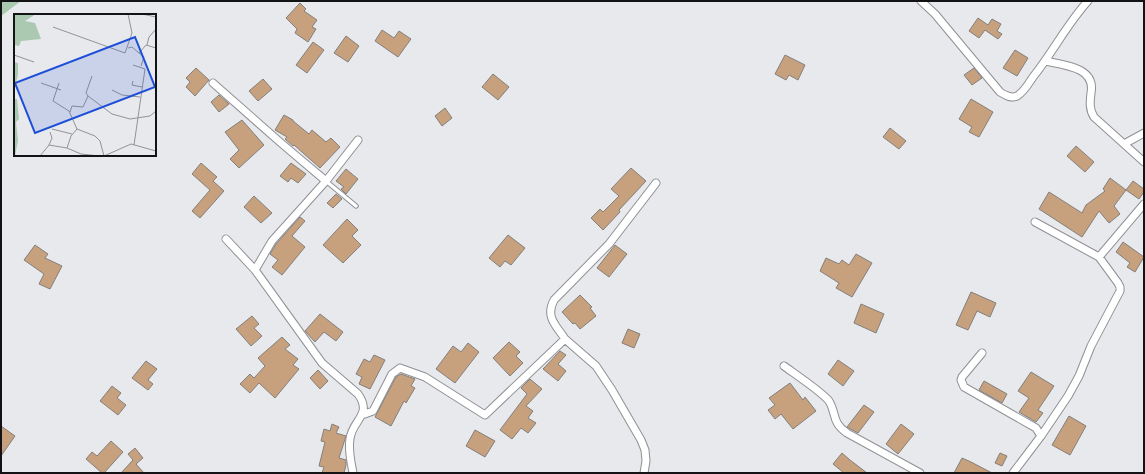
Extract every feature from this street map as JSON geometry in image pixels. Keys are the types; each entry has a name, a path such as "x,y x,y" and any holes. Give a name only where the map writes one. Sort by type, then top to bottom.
{"street":[{"path":"921,1 935,14 1000,92 1006,96 1012,97 1017,96 1046,61 1069,25 1088,1"},
{"path":"1046,61 1079,69 1086,74 1092,81 1090,106 1094,117 1144,162"},
{"path":"214,83 275,138 326,181"},
{"path":"1124,144 1144,133"},
{"path":"255,270 272,241 326,181 358,140"},
{"path":"644,473 646,461 645,450 641,440 612,390 596,366 565,339 550,316 551,306 554,300 609,244 656,183"},
{"path":"1099,257 1144,204"},
{"path":"1013,473 1041,436 1074,386 1091,346 1120,291 1118,283 1099,257 1035,222"},
{"path":"226,239 255,270 322,363 358,394 364,404 362,415 350,437 349,445 353,473"},
{"path":"362,415 373,411 392,374 400,368 425,377 485,415 565,339"},
{"path":"982,353 962,377 961,380 964,387 1036,428 1041,436"},
{"path":"784,366 828,401 840,429 920,473"}],"lane":[{"path":"326,181 356,206"}],"green space":[{"path":"1,1 21,1 1,16"}],"building":[{"path":"300,3 306,9 304,11 317,20 312,27 316,29 308,42 295,33 297,29 286,18"},
{"path":"978,18 988,25 992,19 1001,24 997,31 1002,34 998,39 985,30 979,38 969,31"},
{"path":"382,30 394,38 399,31 411,39 398,57 375,41"},
{"path":"346,36 359,46 348,62 334,53"},
{"path":"313,42 324,50 307,73 296,65"},
{"path":"1015,50 1028,58 1017,76 1003,68"},
{"path":"785,55 805,65 798,80 789,75 786,80 775,74"},
{"path":"196,68 209,80 195,96 186,87 190,82 186,78"},
{"path":"974,68 982,78 972,85 964,75"},
{"path":"493,74 509,87 498,100 482,87"},
{"path":"263,79 272,89 258,101 249,91"},
{"path":"219,95 229,104 219,112 211,102"},
{"path":"971,99 993,112 979,137 969,132 972,127 959,119"},
{"path":"445,108 452,118 442,126 435,116"},
{"path":"284,115 293,120 309,134 312,130 326,142 331,138 340,147 320,168 285,139 287,137 275,130"},
{"path":"242,120 264,145 239,168 230,159 239,150 225,132"},
{"path":"890,128 906,141 899,149 883,137"},
{"path":"1076,146 1094,162 1085,172 1067,156"},
{"path":"201,163 217,177 213,181 224,191 200,218 192,211 210,190 192,174"},
{"path":"291,163 306,174 298,183 291,178 288,182 280,176"},
{"path":"631,168 646,181 603,230 591,218 600,209 603,212 619,196 611,189"},
{"path":"346,169 358,179 346,194 341,189 344,187 336,181"},
{"path":"1110,178 1126,190 1114,206 1120,214 1109,223 1099,211 1082,237 1039,209 1049,192 1082,213 1086,205 1105,191 1103,189"},
{"path":"1133,181 1144,189 1144,192 1139,199 1126,190"},
{"path":"336,194 342,199 333,208 327,203"},
{"path":"254,196 272,213 261,223 244,207"},
{"path":"300,217 305,221 292,236 305,247 282,275 272,267 278,260 270,254 276,244"},
{"path":"347,219 358,230 352,236 361,245 343,263 323,245"},
{"path":"508,235 525,248 511,265 505,261 500,267 489,258"},
{"path":"1123,242 1144,257 1135,272 1127,267 1130,263 1116,252"},
{"path":"35,245 48,254 45,258 62,266 50,289 39,284 44,274 24,260"},
{"path":"615,245 627,254 609,277 597,268"},
{"path":"856,254 872,263 852,297 836,288 839,283 820,271 826,258 839,264 842,260 849,265"},
{"path":"971,292 996,303 990,317 977,311 968,330 956,325"},
{"path":"580,295 592,307 590,308 596,316 580,329 562,312"},
{"path":"861,304 884,314 876,333 854,323"},
{"path":"320,314 343,332 336,341 324,332 315,342 305,331"},
{"path":"252,316 259,324 254,328 262,336 251,346 236,329"},
{"path":"628,329 640,334 634,348 622,343"},
{"path":"282,337 290,345 285,349 298,359 293,365 299,369 275,398 259,383 250,393 240,384 250,374 254,378 265,366 258,358"},
{"path":"509,342 520,352 516,356 523,363 510,376 493,358"},
{"path":"468,343 479,352 455,383 436,369 453,346 461,352"},
{"path":"560,351 566,355 558,364 566,371 558,381 543,369"},
{"path":"374,355 385,360 370,389 359,384 362,377 356,374 364,359 370,362"},
{"path":"838,360 854,371 843,386 828,374"},
{"path":"146,361 157,369 148,380 153,384 148,390 132,378"},
{"path":"318,370 328,381 320,389 310,378"},
{"path":"1031,372 1054,386 1038,410 1043,413 1036,422 1019,412 1029,398 1018,391"},
{"path":"401,374 415,379 411,386 415,388 406,403 404,401 391,426 375,417 396,377"},
{"path":"530,379 542,389 526,406 533,411 528,418 536,423 528,433 521,428 512,439 500,430 527,394 521,388"},
{"path":"984,381 1007,394 1002,403 979,390"},
{"path":"790,383 803,400 805,397 816,411 793,429 781,414 775,419 768,410 775,405 769,398"},
{"path":"112,386 121,393 117,398 126,405 118,415 100,401"},
{"path":"864,405 874,412 858,433 847,427"},
{"path":"1069,416 1086,426 1070,455 1052,445"},
{"path":"332,424 339,427 336,433 346,436 339,458 346,460 344,473 322,473 324,467 319,466 325,442 321,441 324,429 330,431"},
{"path":"901,424 914,434 898,454 886,444"},
{"path":"1,426 15,436 1,456"},
{"path":"475,430 495,441 485,457 466,446"},
{"path":"111,441 123,452 104,473 102,473 86,459 92,452 97,456"},
{"path":"135,448 143,458 136,464 144,473 121,473 133,460 128,454"},
{"path":"842,453 867,473 844,473 833,464"},
{"path":"1000,453 1007,456 1002,466 995,463"},
{"path":"962,458 971,462 992,473 954,473"}]}
